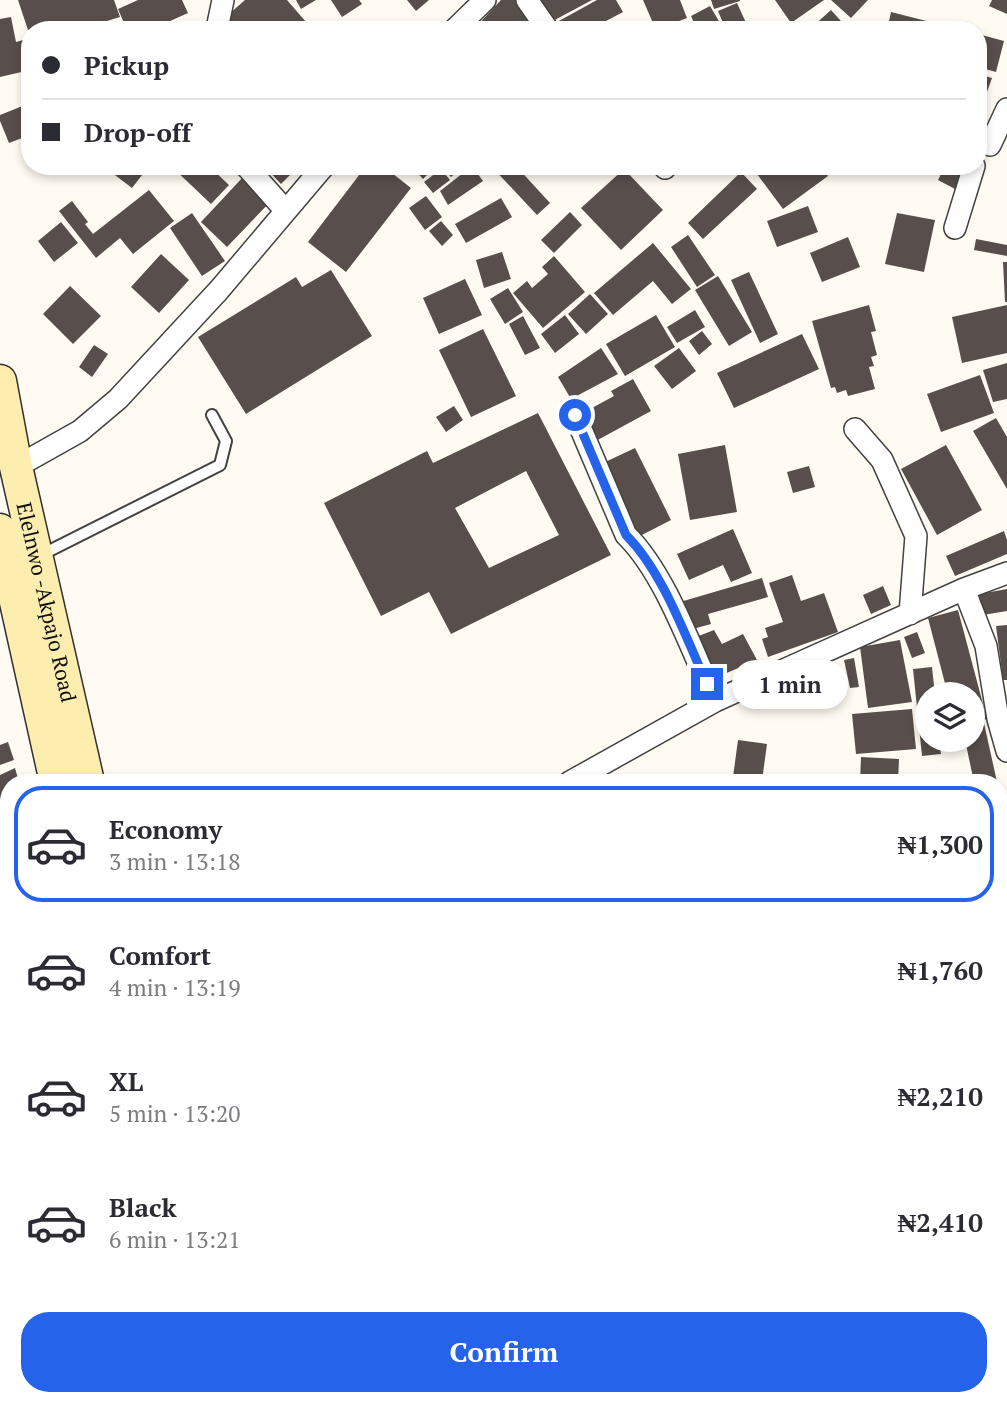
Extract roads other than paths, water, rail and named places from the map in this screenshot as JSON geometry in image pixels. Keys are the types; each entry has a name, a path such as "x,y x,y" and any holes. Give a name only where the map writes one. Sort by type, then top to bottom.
{"main road":[{"name":"Elelnwo -Akpajo Road","path":"0,380 16,467 86,774"},
{"path":"0,530 54,774"}],"street":[{"path":"219,21 223,0"},
{"path":"463,21 485,0"},
{"path":"527,0 542,21"},
{"path":"992,148 1007,109"},
{"path":"254,175 285,210"},
{"path":"16,467 80,431 118,399 219,290 316,175"},
{"path":"955,228 971,175"},
{"path":"575,415 626,535 639,548 667,596 715,701"},
{"path":"855,429 882,460 916,536 910,614"},
{"path":"584,774 715,701 964,589 1007,573"},
{"path":"964,589 986,646 998,719 1007,751"}],"lane":[{"path":"36,558 220,465 226,441 212,415"}]}
